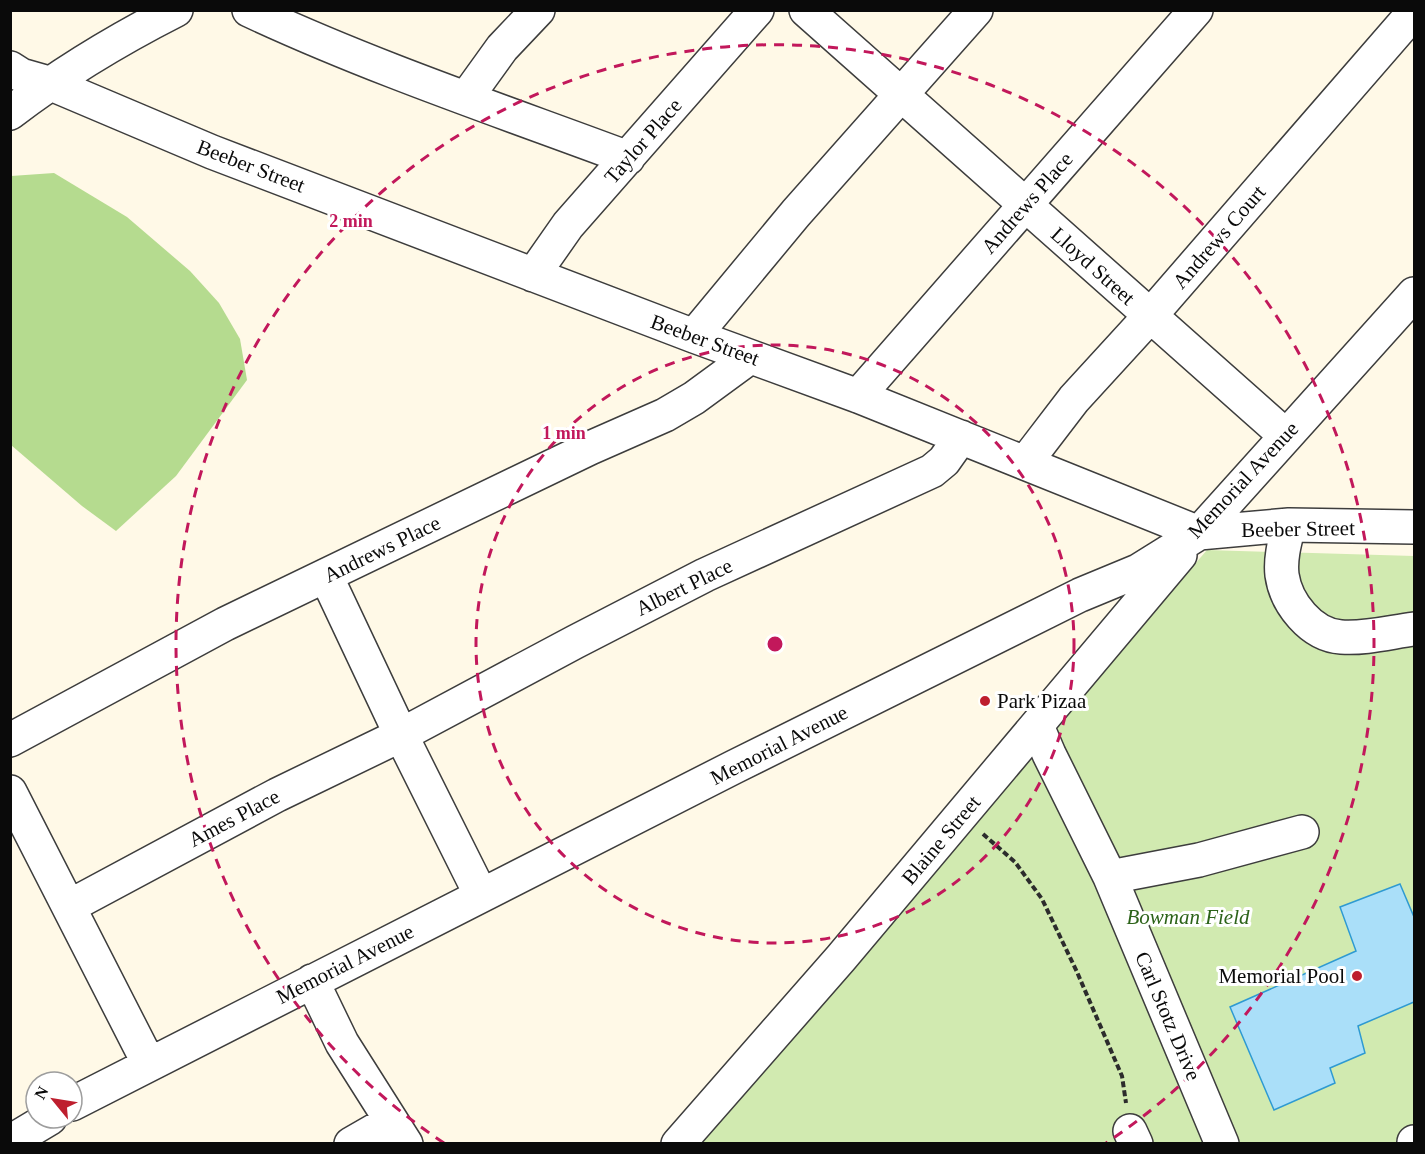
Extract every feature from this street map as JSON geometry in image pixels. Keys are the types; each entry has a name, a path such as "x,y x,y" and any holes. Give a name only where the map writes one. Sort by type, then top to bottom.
{"street":[{"path":"10,113 49,83 135,31 176,10"},
{"path":"249,10 283,26 466,98 628,158"},
{"path":"466,98 502,48 538,10"},
{"name":"Taylor Place","path":"533,275 568,225 757,10"},
{"name":"Lloyd Street","path":"806,10 1286,436"},
{"path":"694,336 796,213 976,10"},
{"name":"Andrews Place","path":"858,396 1196,10"},
{"name":"Andrews Court","path":"1025,463 1074,399 1150,316 1414,12"},
{"name":"Beeber Street","path":"10,68 21,75 49,83 212,152 694,336 858,396 1199,533 1289,525 1414,527"},
{"name":"Memorial Avenue","path":"84,1098 481,895 1080,595 1138,571 1199,533 1414,294"},
{"name":"Andrews Place","path":"10,740 215,629 591,448 665,415 694,398 750,357"},
{"name":"Albert Place","path":"401,735 705,575 932,471 944,461 961,437"},
{"path":"1289,525 1282,555 1282,575 1291,601 1307,622 1323,633 1340,637 1369,636 1414,628"},
{"name":"Blaine Street","path":"678,1143 833,967 1199,533"},
{"path":"326,576 401,735 481,895"},
{"name":"Carl Stotz Drive","path":"1037,726 1110,877 1222,1143"},
{"name":"Ames Place","path":"70,906 277,795 401,735"},
{"path":"10,792 70,906 148,1064"},
{"path":"1110,877 1199,860 1302,832"},
{"path":"312,981 342,1043 398,1132 351,1143"},
{"path":"10,1142 30,1130"}],"path":[{"path":"962,815 1015,862 1042,899 1077,972 1122,1076 1133,1137"}],"green space":[{"path":"54,173 127,217 190,271 219,303 240,339 247,380 176,476 116,531 82,506 11,445 11,176"},
{"name":"Bowman Field","path":"1207,550 1414,556 1414,1143 693,1144"}],"water":[{"name":"Memorial Pool","path":"1400,884 1414,917 1414,1002 1358,1026 1365,1053 1330,1068 1335,1083 1274,1110 1230,1007 1356,951 1340,907"}],"place":[{"name":"Park Pizaa","path":"985,701"},
{"name":"Memorial Pool","path":"1357,976"}]}
